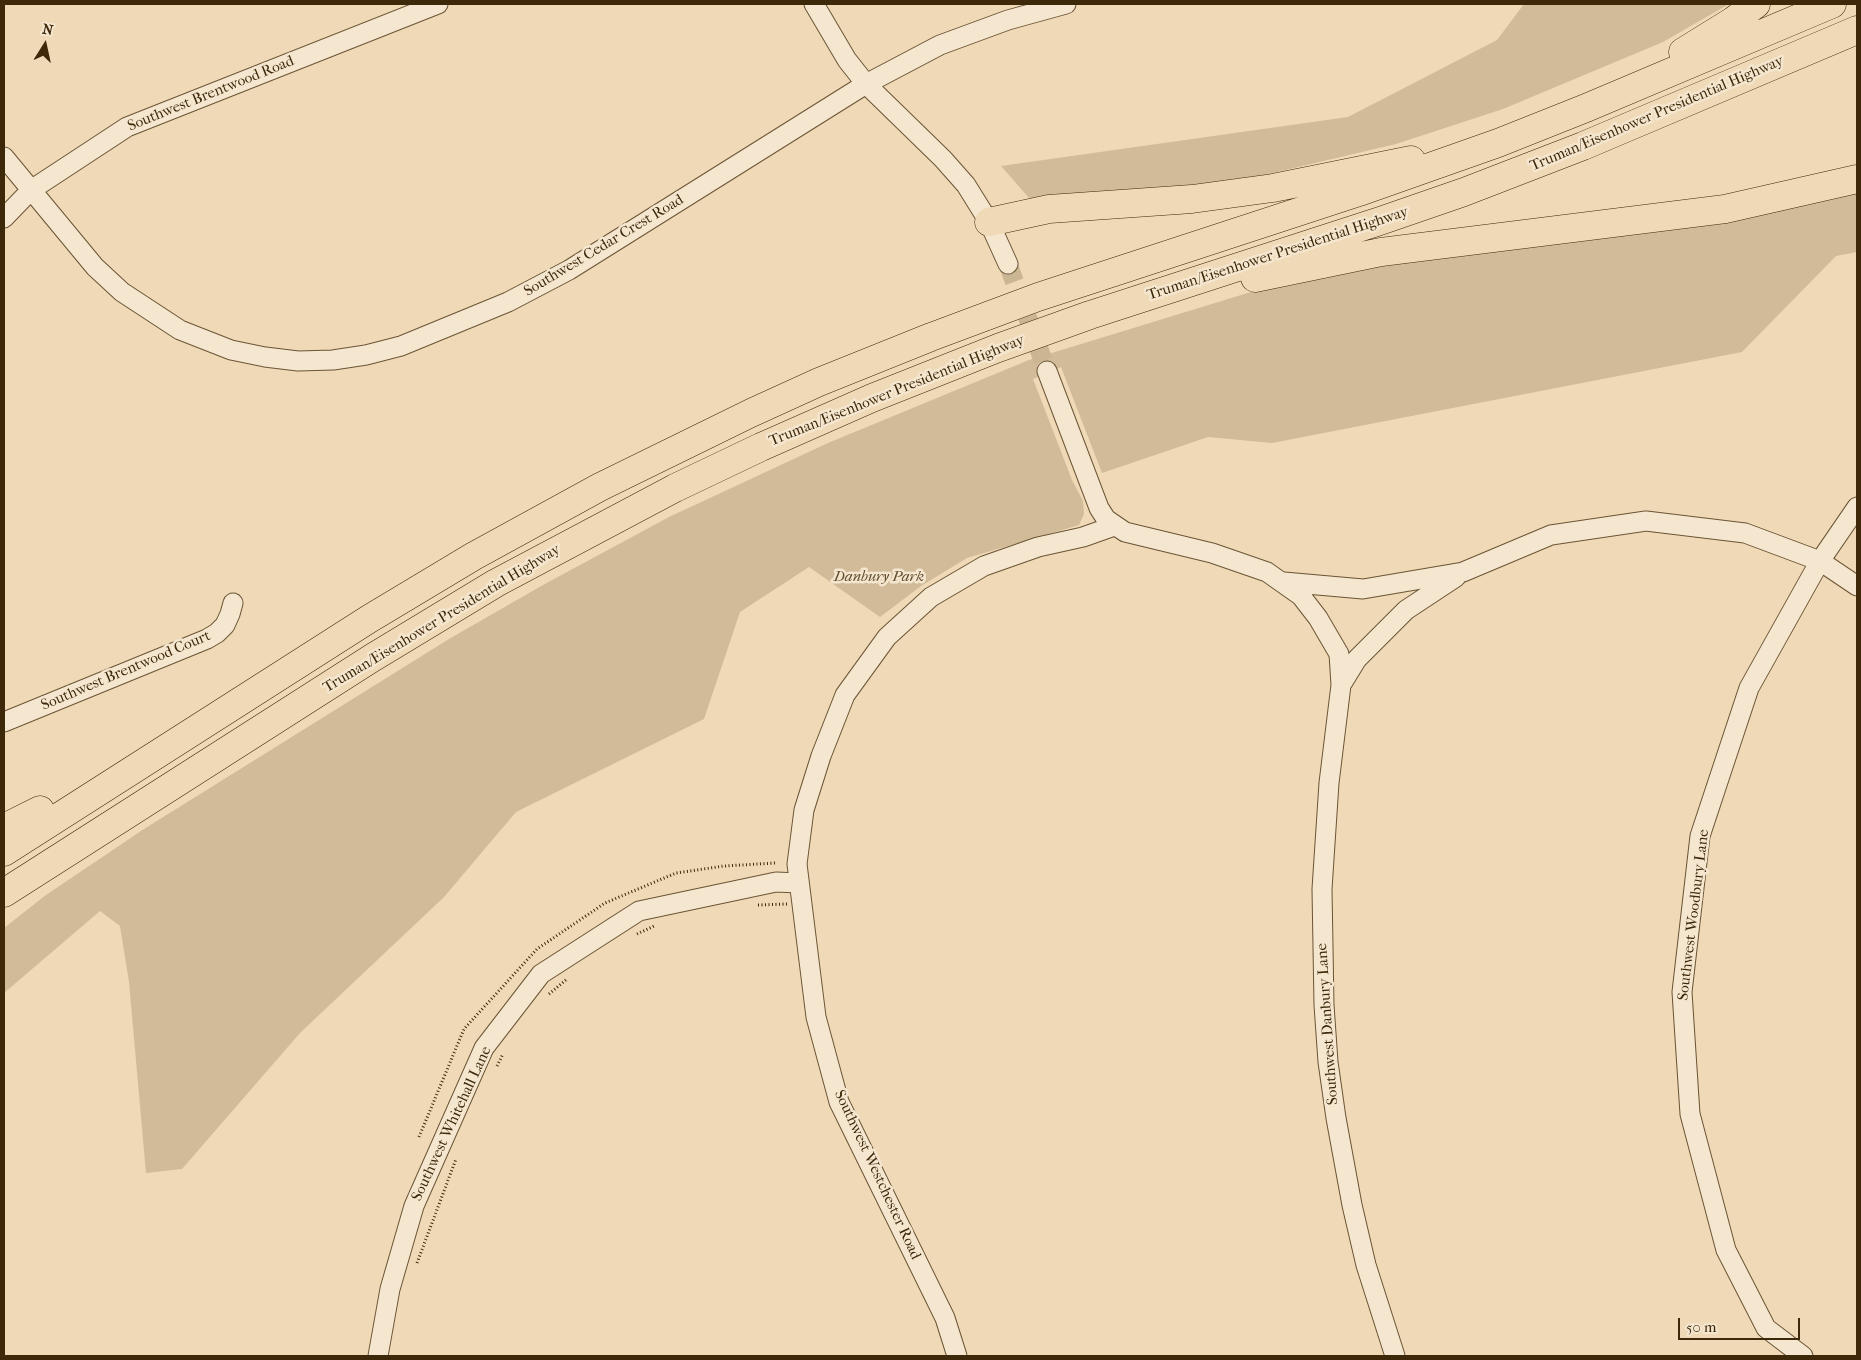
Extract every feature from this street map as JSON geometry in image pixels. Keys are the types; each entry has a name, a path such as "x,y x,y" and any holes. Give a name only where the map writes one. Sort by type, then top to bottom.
{"highway":[{"path":"1586,108 1684,51 1733,21 1756,4"},
{"path":"4,852 369,619 474,556 600,487 760,409 819,382 1038,297 1368,189 1498,143 1832,4"},
{"name":"Truman/Eisenhower Presidential Highway","path":"4,893 372,658 496,583 586,534 761,447 941,370 1090,315 1464,192 1583,146 1857,30"},
{"path":"989,222 1049,209 1192,199 1272,188 1498,143"},
{"path":"1801,191 1857,169"},
{"path":"1090,315 1381,252 1724,209 1857,179"},
{"path":"4,828 186,735"},
{"path":"4,910 108,826"}],"street":[{"name":"Southwest Brentwood Road","path":"4,218 31,190 127,127 438,4"},
{"path":"814,4 846,60 866,84 943,159 966,185 989,222 1008,264"},
{"name":"Southwest Cedar Crest Road","path":"4,157 102,273 122,292 180,330 231,350 266,357 298,361 333,360 366,355 401,346 508,302 569,270 866,84 940,45 1008,20 1066,4"},
{"name":"Southwest Danbury Lane","path":"1047,372 1099,508 1106,519 1125,532 1176,543 1267,572 1284,582 1301,596 1332,640 1339,654 1341,685 1329,783 1322,889 1325,1024 1336,1118 1352,1205 1366,1265 1394,1356"},
{"name":"Southwest Woodbury Lane","path":"1803,1356 1766,1328 1726,1250 1690,1114 1682,992 1700,836 1749,688 1820,561 1857,507"},
{"path":"1284,582 1363,589 1463,572 1551,535 1646,521 1744,533 1820,561 1857,586"},
{"name":"Southwest Westchester Road","path":"958,1356 945,1318 839,1102 816,1017 797,864 804,810 820,756 846,695 887,637 931,597 984,566 1038,547 1084,537 1114,526"},
{"name":"Southwest Danbury Lane","path":"1341,685 1357,659 1406,610 1463,572"},
{"name":"Southwest Brentwood Court","path":"4,722 207,639 217,633 224,624 230,614 233,603"},
{"name":"Southwest Whitehall Lane","path":"378,1356 390,1289 414,1206 484,1048 541,974 639,911 776,882 800,883"}],"path":[{"path":"755,905 802,904"},
{"path":"631,937 658,925"},
{"path":"542,1000 570,977"},
{"path":"496,1068 504,1052"},
{"path":"415,1270 457,1154"}],"green space":[{"path":"1524,4 1729,4 1663,42 1503,109 1396,144 1230,183 1030,199 1001,166 1348,117 1497,40"},
{"name":"Danbury Park","path":"1857,190 1857,252 1836,256 1742,352 1272,443 1208,437 1102,473 1061,367 1033,379 1072,480 1083,501 1084,514 1079,525 967,558 921,586 880,617 809,567 740,612 704,719 516,812 444,897 300,1033 182,1169 146,1173 129,982 120,926 100,911 4,993 4,928 46,895 144,829 449,639 543,585 669,517 828,443 1029,360 1264,288 1332,273"}],"tunnel":[{"path":"1008,264 1047,371"}]}
